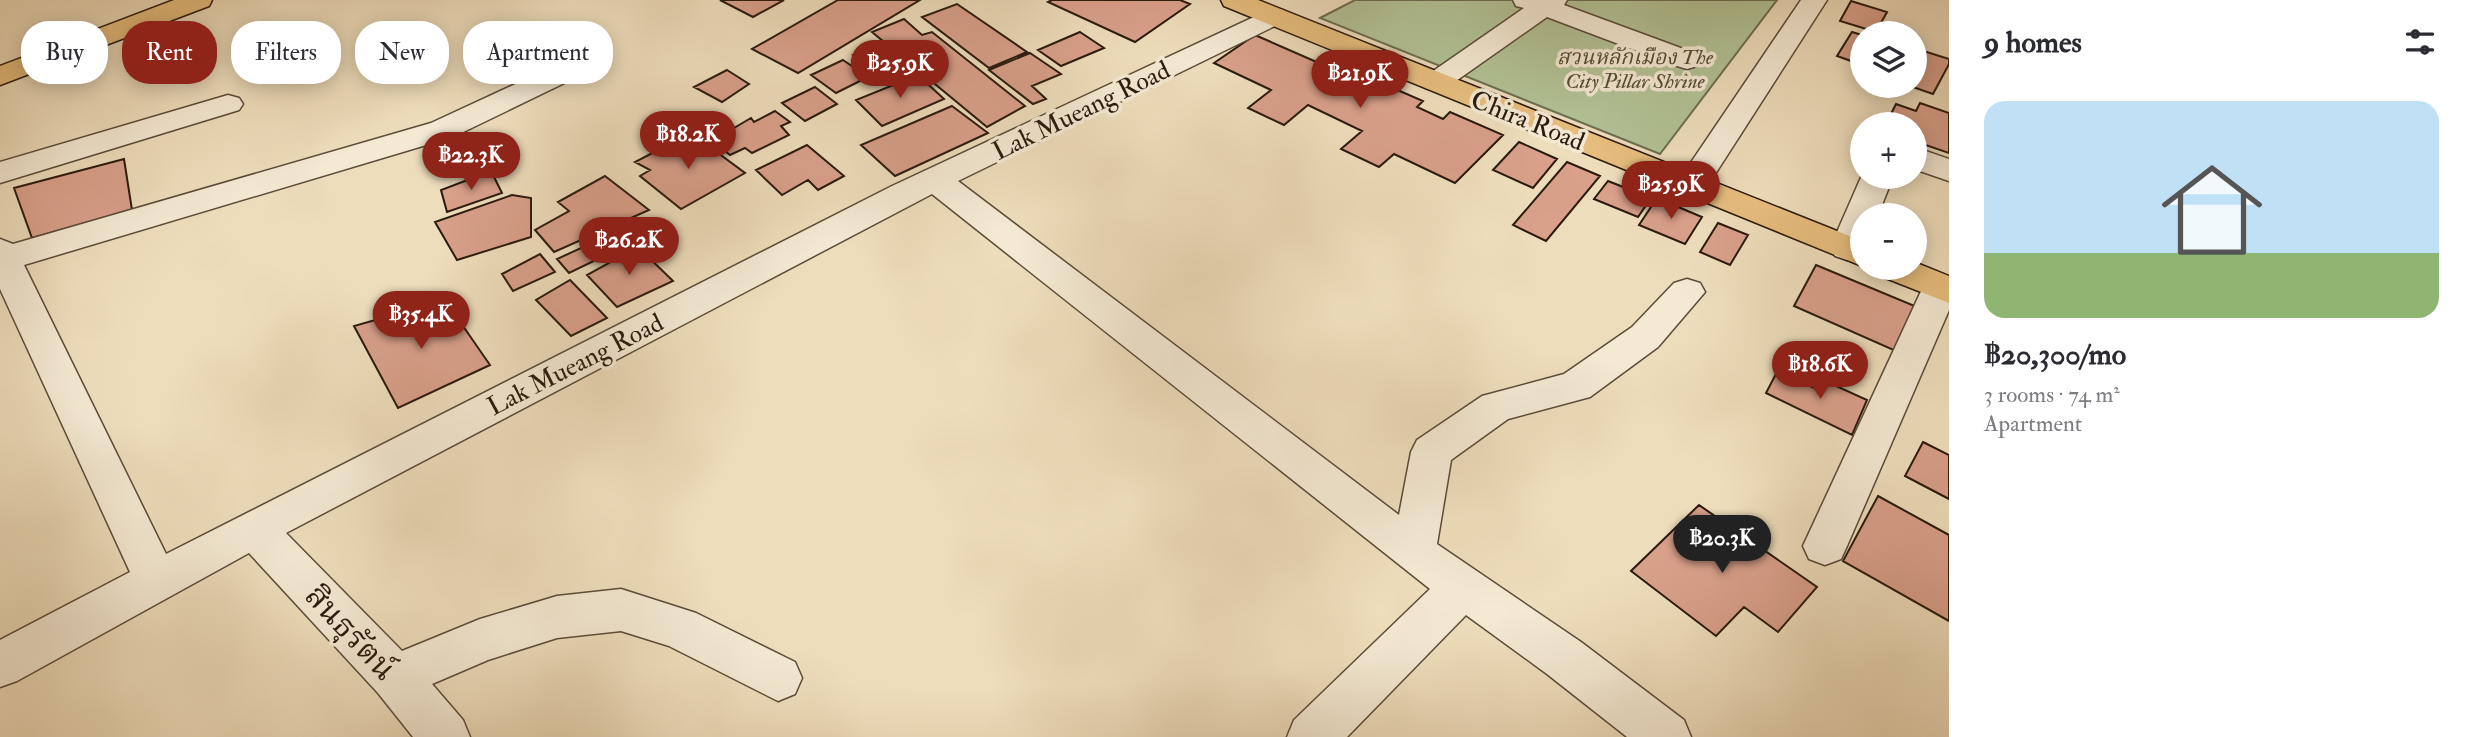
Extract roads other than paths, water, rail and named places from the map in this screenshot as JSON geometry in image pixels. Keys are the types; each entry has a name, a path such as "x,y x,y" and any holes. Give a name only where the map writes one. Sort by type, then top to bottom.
{"main road":[{"path":"0,76 199,0"},
{"name":"Chira Road","path":"1234,0 1290,8 1436,82 1850,249"},
{"path":"1924,280 1945,289"}],"street":[{"path":"1691,186 1814,0"},
{"path":"1436,82 1541,2 1687,60"},
{"name":"Lak Mueang Road","path":"0,665 254,529 892,201 1290,8"},
{"path":"157,581 2,255 442,130 539,84"},
{"path":"0,173 228,104"},
{"path":"1927,162 1949,170"},
{"path":"937,181 1414,552 1564,658 1666,737"},
{"path":"1825,546 1945,289"},
{"path":"1414,552 1432,452 1496,407 1576,386 1644,337 1687,292"},
{"name":"สินธุรัตน์","path":"254,529 395,677 445,737"},
{"path":"1312,737 1463,587"},
{"path":"395,677 480,641 557,617 621,610 680,628 778,678"}],"park label":[{"name":"สวนหลักเมือง The City Pillar Shrine","path":"1635,69"}]}
